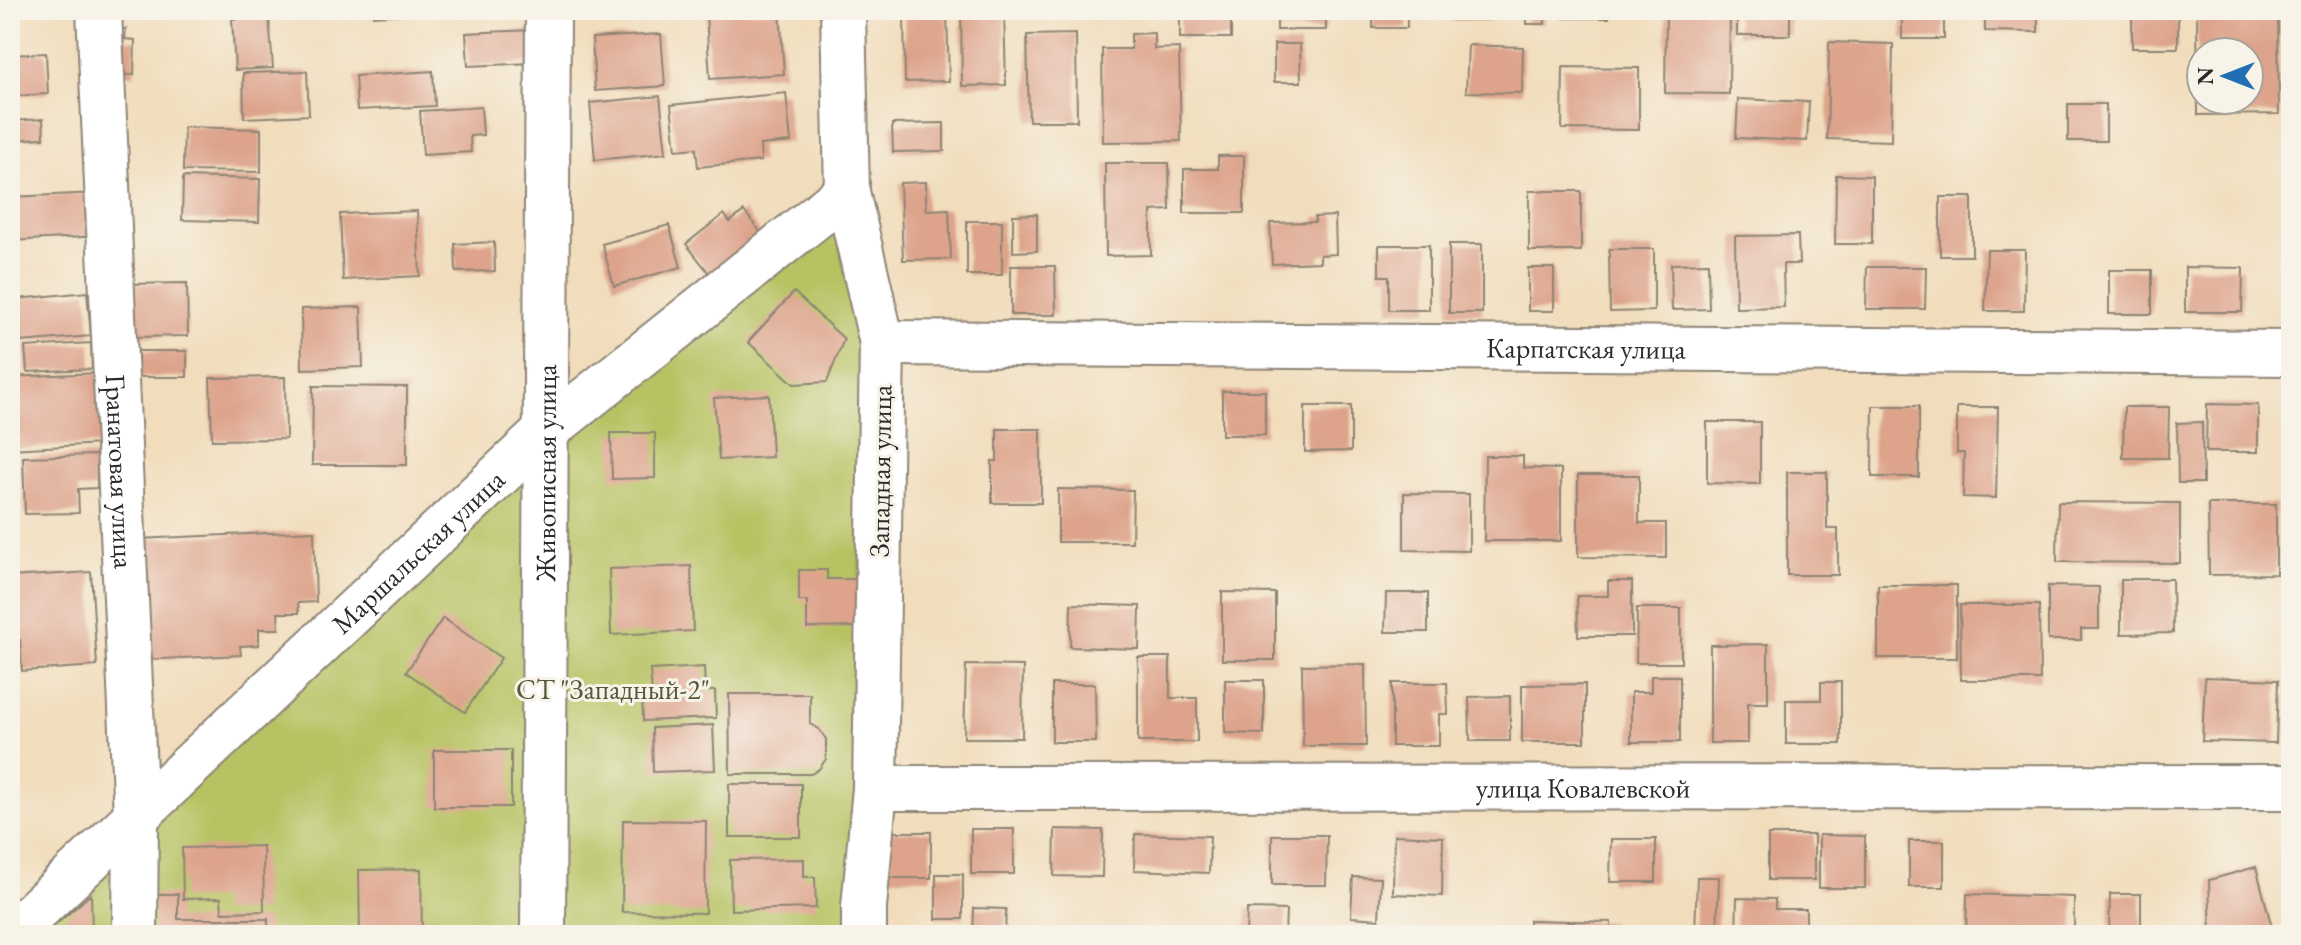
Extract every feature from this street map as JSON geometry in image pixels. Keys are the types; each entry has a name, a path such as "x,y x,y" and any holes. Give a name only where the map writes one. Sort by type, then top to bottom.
{"street":[{"name":"Гранатовая улица","path":"99,10 136,816 135,935"},
{"name":"Живописная улица","path":"543,935 548,10"},
{"name":"Западная улица","path":"843,10 847,192 882,343 875,788 864,935"},
{"name":"Маршальская улица","path":"10,935 545,432 847,192"},
{"name":"Карпатская улица","path":"882,343 2291,353"},
{"name":"улица Ковалевской","path":"875,788 2291,787"}],"green space":[{"name":"СТ \"Западный-2\"","path":"832,205 863,360 855,935 20,935 499,456"}],"building":[{"path":"373,10 444,10 444,12 373,16"},
{"path":"780,10 784,74 710,79 706,14"},
{"path":"904,10 947,10 949,81 905,82"},
{"path":"961,10 1004,10 1006,85 962,86"},
{"path":"1180,10 1231,10 1231,38 1180,38"},
{"path":"1277,10 1326,10 1326,30 1277,30"},
{"path":"1361,10 1407,10 1407,28 1373,28 1373,17 1361,17"},
{"path":"1451,10 1491,10 1491,20 1451,20"},
{"path":"1527,10 1545,10 1545,24 1527,24"},
{"path":"1563,10 1609,10 1609,18 1563,18"},
{"path":"1666,10 1730,10 1729,94 1665,93"},
{"path":"1737,10 1790,10 1790,35 1737,35"},
{"path":"1902,10 1944,10 1944,39 1902,39"},
{"path":"1985,10 2038,10 2038,32 1985,31"},
{"path":"2132,10 2178,10 2178,48 2132,48"},
{"path":"2278,11 2279,114 2265,114 2265,36 2197,36 2197,12"},
{"path":"269,17 273,68 235,70 232,19"},
{"path":"111,29 126,29 125,39 135,40 134,75 109,74"},
{"path":"531,30 533,63 468,66 466,33"},
{"path":"1154,33 1154,49 1179,48 1181,141 1103,142 1102,49 1131,49 1131,34"},
{"path":"661,34 665,86 595,91 592,38"},
{"path":"1076,34 1077,121 1029,121 1027,35"},
{"path":"1829,42 1893,44 1891,141 1827,139"},
{"path":"1274,44 1300,44 1301,82 1274,82"},
{"path":"1468,45 1523,47 1522,93 1466,92"},
{"path":"46,53 48,94 10,96 10,55"},
{"path":"1563,67 1639,68 1639,130 1562,129"},
{"path":"307,71 309,115 244,118 243,73"},
{"path":"433,71 435,106 357,110 355,76"},
{"path":"786,93 791,142 760,145 761,161 698,167 696,148 676,150 671,105"},
{"path":"660,96 666,153 595,160 590,103"},
{"path":"1738,99 1809,102 1807,141 1736,138"},
{"path":"2068,104 2106,104 2106,141 2068,141"},
{"path":"481,107 483,135 470,136 471,152 423,155 420,111"},
{"path":"43,119 44,138 10,140 10,121"},
{"path":"944,123 944,151 893,152 892,124"},
{"path":"184,127 261,129 261,172 183,171"},
{"path":"1218,156 1244,156 1244,213 1184,213 1184,169 1218,169"},
{"path":"1105,163 1169,163 1170,210 1151,211 1151,255 1106,256"},
{"path":"1836,175 1872,176 1872,244 1835,244"},
{"path":"183,177 260,179 259,222 182,220"},
{"path":"926,182 926,210 949,209 951,259 903,260 900,183"},
{"path":"1529,191 1581,191 1581,251 1529,251"},
{"path":"98,193 101,236 10,241 10,197"},
{"path":"1940,197 1972,197 1972,256 1940,256"},
{"path":"417,211 420,276 343,280 340,214"},
{"path":"744,211 765,238 713,278 686,244 724,214 730,222"},
{"path":"1037,214 1037,251 1013,252 1013,215"},
{"path":"1335,216 1336,254 1320,255 1320,262 1272,264 1270,223 1315,222 1315,217"},
{"path":"967,221 1002,221 1002,275 967,275"},
{"path":"669,225 681,267 614,286 602,244"},
{"path":"1798,235 1799,264 1783,264 1784,307 1736,308 1735,236"},
{"path":"494,242 495,271 456,272 455,244"},
{"path":"1449,244 1482,244 1482,313 1449,313"},
{"path":"1379,245 1429,245 1429,310 1389,310 1389,276 1379,276"},
{"path":"1609,249 1654,249 1654,311 1610,312"},
{"path":"1987,250 2025,250 2024,311 1985,311"},
{"path":"1708,263 1709,309 1672,310 1671,264"},
{"path":"1011,266 1055,266 1056,315 1011,315"},
{"path":"1867,267 1926,267 1925,309 1866,309"},
{"path":"2185,267 2243,268 2242,312 2185,312"},
{"path":"1528,268 1554,268 1554,311 1528,311"},
{"path":"2109,270 2152,270 2152,314 2109,314"},
{"path":"187,283 188,336 127,337 126,284"},
{"path":"87,292 91,336 21,342 18,299"},
{"path":"794,292 844,339 827,382 794,384 748,342"},
{"path":"361,307 363,367 302,369 301,309"},
{"path":"91,343 92,369 27,372 25,347"},
{"path":"132,351 187,351 187,377 132,377"},
{"path":"99,373 102,444 10,449 10,377"},
{"path":"285,377 286,439 212,440 210,378"},
{"path":"313,386 407,387 407,465 312,465"},
{"path":"1222,391 1265,391 1265,435 1222,435"},
{"path":"769,395 772,457 719,460 714,398"},
{"path":"2207,404 2258,405 2258,452 2206,452"},
{"path":"1305,406 1351,406 1351,451 1305,452"},
{"path":"1873,406 1919,406 1919,477 1872,477"},
{"path":"1957,407 1998,407 1996,498 1963,497 1964,453 1957,453"},
{"path":"2124,407 2169,407 2168,458 2123,458"},
{"path":"1707,422 1760,422 1760,484 1707,483"},
{"path":"2202,422 2203,483 2178,483 2177,423"},
{"path":"997,429 1041,429 1041,503 992,503 992,461 997,461"},
{"path":"611,433 655,433 655,478 612,479"},
{"path":"97,455 97,488 78,489 79,513 25,514 23,457"},
{"path":"1485,456 1523,456 1523,468 1561,469 1561,541 1484,541"},
{"path":"1787,472 1827,472 1827,529 1838,529 1838,575 1787,575"},
{"path":"1578,475 1639,475 1639,523 1666,523 1666,558 1578,557"},
{"path":"1058,489 1133,490 1132,542 1058,542"},
{"path":"1404,493 1469,494 1469,551 1404,550"},
{"path":"2058,502 2180,503 2180,563 2057,562"},
{"path":"2208,504 2276,504 2276,574 2209,575"},
{"path":"314,531 316,602 298,603 299,613 278,613 279,629 259,629 259,645 240,646 241,655 142,660 137,539"},
{"path":"691,566 693,631 611,635 609,569"},
{"path":"799,570 827,570 827,579 860,579 860,627 807,628 807,601 799,601"},
{"path":"91,572 97,666 22,671 20,640 10,640 10,577"},
{"path":"2121,579 2172,579 2173,633 2121,634"},
{"path":"1608,581 1632,581 1632,636 1578,636 1577,596 1608,596"},
{"path":"1878,585 1957,585 1957,658 1878,658"},
{"path":"2048,586 2099,587 2099,629 2081,629 2081,640 2048,640"},
{"path":"1222,592 1275,593 1275,660 1222,660"},
{"path":"1386,593 1428,593 1428,632 1385,632"},
{"path":"1071,604 1140,606 1139,649 1070,647"},
{"path":"1960,605 2039,605 2040,680 1961,680"},
{"path":"1637,608 1681,608 1681,663 1636,663"},
{"path":"443,618 501,658 465,712 406,672"},
{"path":"1768,644 1768,703 1748,703 1748,743 1710,743 1710,645"},
{"path":"1138,657 1170,657 1170,698 1197,698 1197,742 1138,742"},
{"path":"1365,664 1366,746 1303,746 1302,665"},
{"path":"966,665 1023,666 1022,738 964,738"},
{"path":"704,667 705,691 715,691 716,718 643,721 642,694 652,694 650,670"},
{"path":"1651,676 1680,676 1680,742 1631,742 1631,692 1651,692"},
{"path":"2205,677 2278,680 2276,743 2202,741"},
{"path":"1225,680 1264,680 1264,734 1225,733"},
{"path":"1821,682 1841,682 1841,744 1786,744 1786,700 1821,700"},
{"path":"1392,683 1447,683 1448,714 1439,714 1439,746 1392,746"},
{"path":"1052,684 1095,684 1096,742 1052,742"},
{"path":"1585,684 1585,742 1522,742 1522,685"},
{"path":"10,686 15,686 16,728 10,728"},
{"path":"729,694 810,694 810,724 819,729 826,739 826,759 819,769 811,774 730,774"},
{"path":"1510,696 1510,741 1470,741 1469,697"},
{"path":"713,725 715,770 653,772 652,728"},
{"path":"434,750 511,750 511,807 434,807"},
{"path":"729,784 801,784 801,837 729,837"},
{"path":"623,820 706,821 705,913 622,912"},
{"path":"971,829 1014,829 1014,874 971,874"},
{"path":"1055,829 1103,830 1102,877 1054,876"},
{"path":"889,832 931,832 931,878 890,878"},
{"path":"1135,834 1210,836 1209,873 1134,870"},
{"path":"1272,835 1327,835 1326,885 1272,885"},
{"path":"1394,835 1443,837 1442,896 1393,894"},
{"path":"1768,835 1814,835 1814,880 1768,880"},
{"path":"1819,835 1865,836 1865,888 1819,888"},
{"path":"1611,839 1656,839 1656,882 1610,882"},
{"path":"1909,841 1944,841 1944,887 1909,887"},
{"path":"263,846 264,911 222,912 221,898 183,899 182,848"},
{"path":"804,859 804,877 815,877 816,908 731,910 730,860"},
{"path":"2256,867 2274,935 2211,935 2209,880"},
{"path":"421,869 422,935 360,935 359,870"},
{"path":"936,874 963,874 963,919 936,919"},
{"path":"1353,877 1381,878 1379,919 1351,917"},
{"path":"1697,877 1719,877 1717,935 1695,935"},
{"path":"91,894 92,935 44,935"},
{"path":"154,894 178,894 178,919 268,919 268,935 154,935"},
{"path":"1967,894 2074,897 2074,935 1966,935"},
{"path":"2110,894 2141,894 2141,935 2109,935"},
{"path":"1737,898 1775,899 1775,909 1806,909 1806,935 1736,935"},
{"path":"974,908 1006,909 1005,935 973,935"},
{"path":"1247,909 1286,910 1285,935 1246,935"},
{"path":"1529,920 1611,922 1611,935 1529,935"}]}
